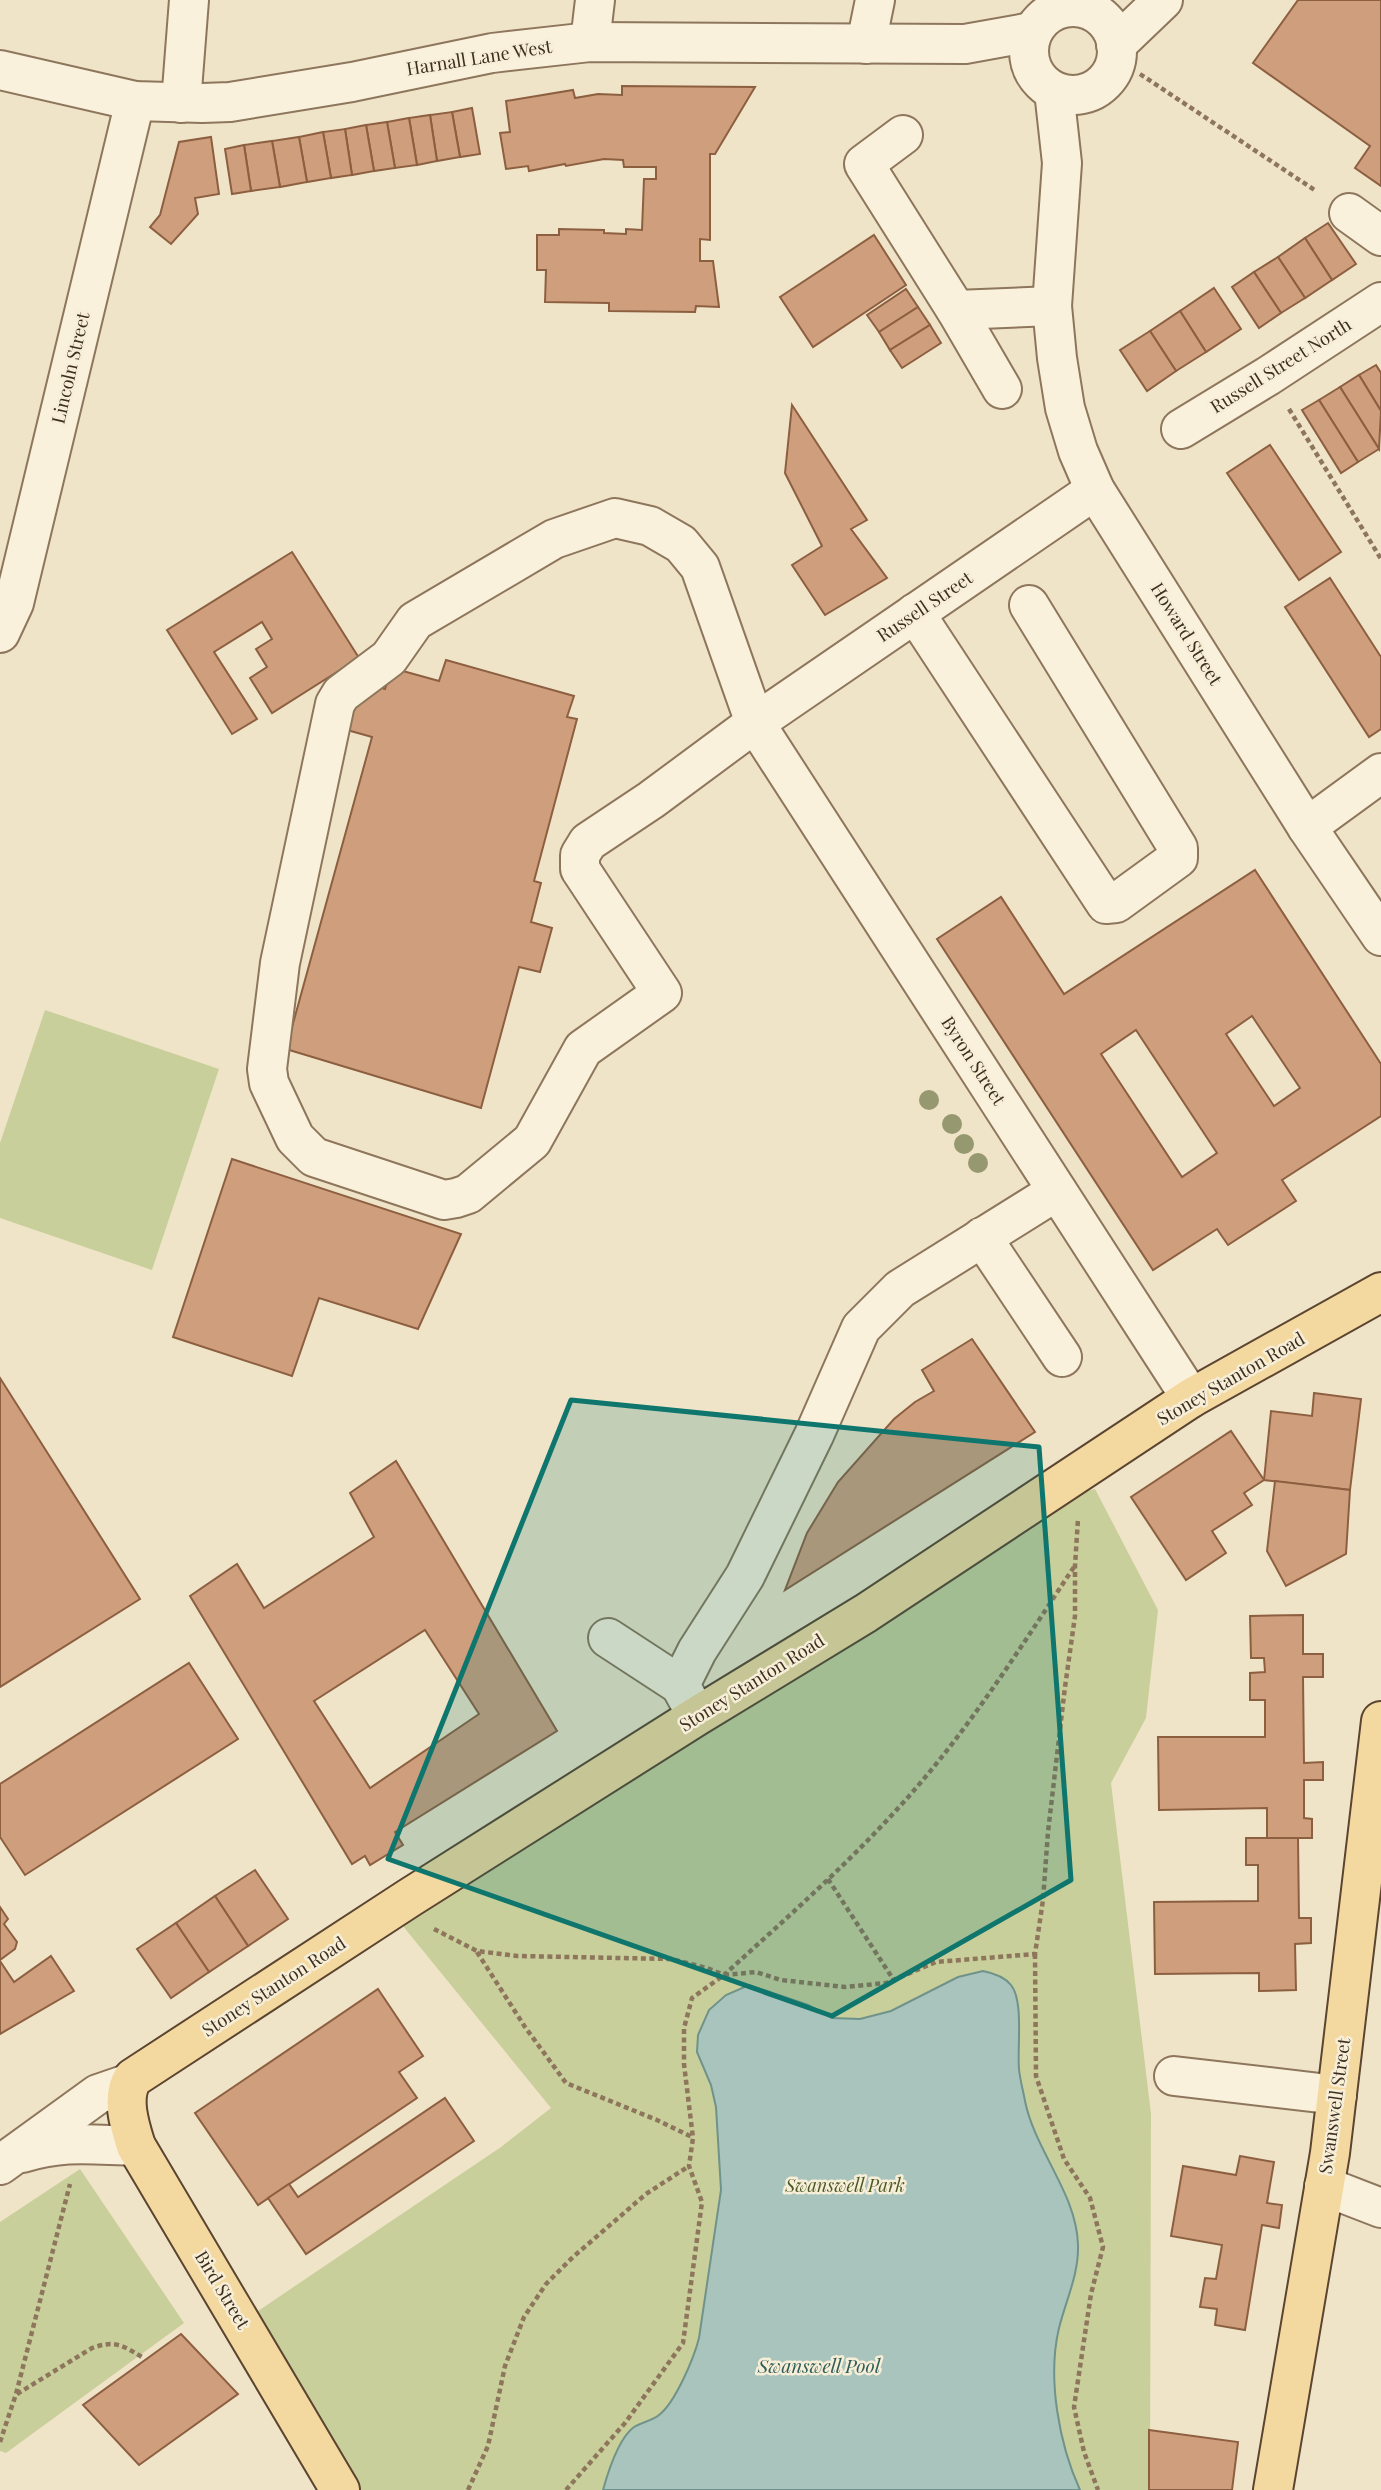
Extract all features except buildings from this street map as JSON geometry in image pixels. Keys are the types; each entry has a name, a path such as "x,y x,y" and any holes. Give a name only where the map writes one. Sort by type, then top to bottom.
{"main road":[{"name":"Stoney Stanton Road","path":"130,2084 133,2078 409,1898 689,1701 866,1613 1191,1398 1372,1301"},
{"name":"Swanswell Street","path":"1273,2490 1337,2095 1381,1721"},
{"name":"Bird Street","path":"130,2084 127,2108 136,2146 340,2490"}],"street":[{"path":"181,103 189,0"},
{"path":"590,42 595,0"},
{"path":"866,44 875,0"},
{"path":"1116,51 1108,25 1087,5 1064,8 1044,17 1051,70 1108,77 1116,51 1163,0"},
{"name":"Harnall Lane West","path":"0,70 135,101 181,103 230,102 352,82 492,53 590,42 965,44 1051,70"},
{"name":"Howard Street","path":"1051,70 1062,163 1052,306 1065,408 1078,451 1095,490 1307,827 1381,936"},
{"name":"Lincoln Street","path":"0,633 14,603 135,101"},
{"path":"903,135 864,164 1002,389"},
{"path":"1349,213 1381,236"},
{"name":"Russell Street North","path":"1181,429 1381,302"},
{"path":"956,310 1052,306"},
{"name":"Russell Street","path":"755,723 700,567 681,544 650,526 614,518 554,539 415,621 389,658 341,694 335,704 279,963 267,1069 269,1083 295,1138 314,1157 444,1200 468,1194 532,1141 583,1049 662,993 580,869 580,855 588,842 651,800 755,723 1095,490"},
{"path":"915,613 1106,904 1116,903 1178,858 1178,848 1029,605"},
{"name":"Byron Street","path":"755,723 1191,1398"},
{"path":"1307,827 1381,773"},
{"path":"608,1638 689,1701 697,1651 745,1576 814,1434 861,1328 900,1289 1057,1191"},
{"path":"982,1237 1062,1357"},
{"path":"1174,2076 1337,2095"},
{"path":"8,2160 98,2094 130,2084"},
{"path":"8,2160 50,2145 81,2142 136,2146"},
{"path":"1324,2186 1381,2208"}],"path":[{"path":"1116,51 1349,213"},
{"path":"1268,376 1381,559"},
{"path":"1076,1475 1080,1493 1075,1616 1035,1954 1036,2076 1064,2160 1090,2197 1102,2247 1091,2294 1074,2407 1084,2452 1098,2490"},
{"path":"566,2490 625,2423 683,2343 702,2202 689,2166 693,2138 684,2064 684,2028 692,1998 724,1975 828,1879 922,1781 985,1699 1075,1566"},
{"path":"828,1879 894,1979"},
{"path":"409,1898 435,1930 477,1951 517,1956 671,1959 724,1975 756,1972 781,1980 845,1987 886,1983 936,1962 1035,1954"},
{"path":"477,1951 525,2027 566,2083 657,2120 693,2138"},
{"path":"0,2442 16,2394 81,2142"},
{"path":"468,2490 488,2446 505,2365 524,2318 546,2284 646,2194 689,2166"},
{"path":"16,2394 92,2348 104,2344 121,2344 142,2357"}],"highlighted area":[{"path":"571,1400 1039,1447 1071,1880 832,2016 388,1859"}],"green space":[{"path":"45,1010 219,1069 152,1270 0,1218 0,1143"},
{"name":"Swanswell Park","path":"1095,1489 1158,1610 1146,1718 1111,1783 1151,2114 1150,2490 351,2490 252,2315 501,2147 551,2108 398,1920 1080,1493"},
{"path":"80,2169 184,2323 6,2453 0,2451 0,2222"}],"water":[{"name":"Swanswell Pool","path":"983,1971 1005,1979 1015,1992 1019,2013 1019,2069 1025,2101 1037,2137 1071,2208 1076,2226 1078,2256 1072,2287 1059,2328 1054,2368 1061,2432 1080,2490 603,2490 615,2456 629,2432 637,2425 656,2417 671,2401 688,2368 699,2338 721,2190 716,2107 711,2085 697,2052 698,2035 709,2010 726,1995 749,1985 808,2005 832,2018 860,2019 891,2011 958,1977"}]}
